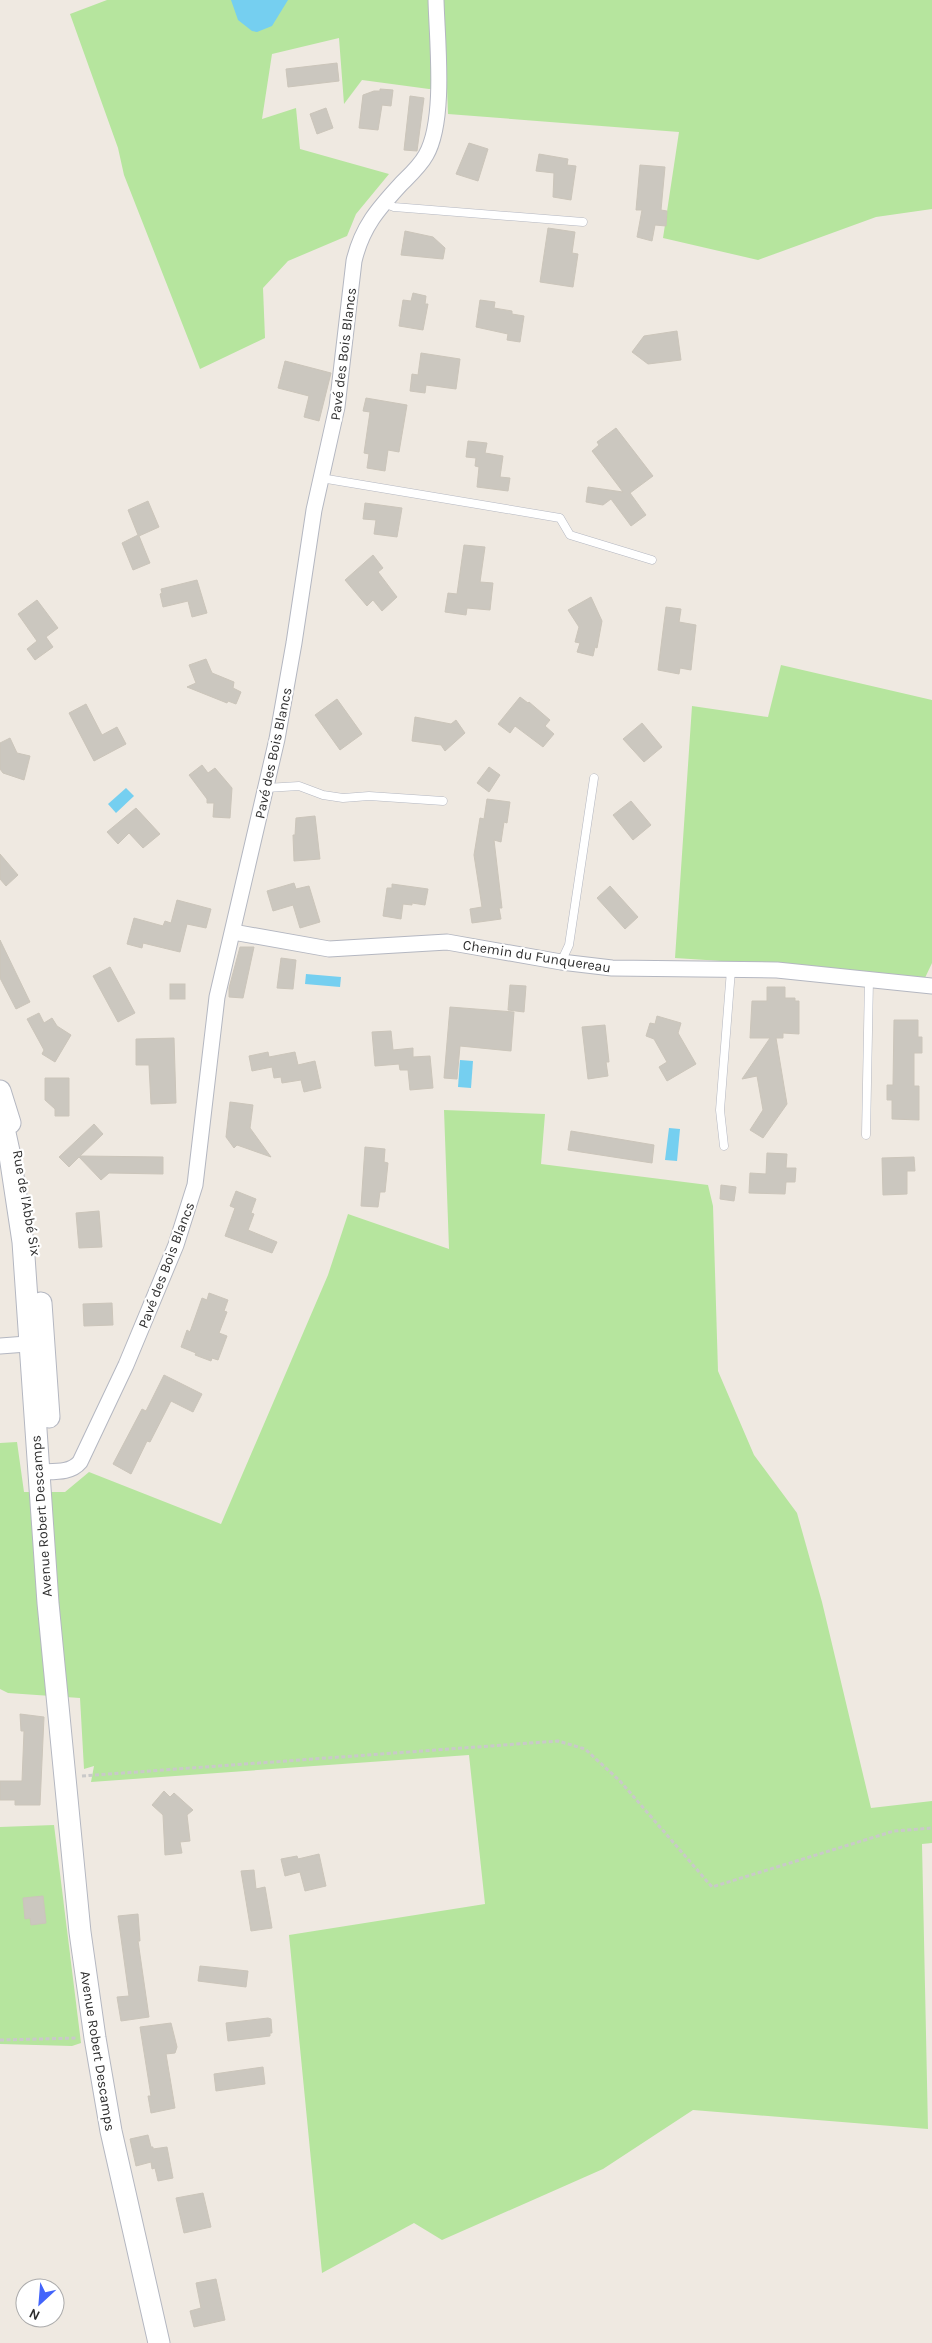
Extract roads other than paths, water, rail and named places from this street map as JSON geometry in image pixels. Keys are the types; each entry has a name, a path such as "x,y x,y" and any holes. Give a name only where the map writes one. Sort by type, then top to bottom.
{"main road":[{"name":"Rue de l'Abbé Six","path":"0,1091 16,1141 29,1199 33,1283"},
{"name":"Rue de l'Abbé Six","path":"0,1110 33,1283"},
{"name":"Avenue Robert Descamps","path":"33,1283 62,1754 74,1884 95,2038 122,2183 159,2343"}],"street":[{"name":"Pavé des Bois Blancs","path":"45,1472 75,1468 80,1462 126,1365 183,1226 198,1170 214,1011 266,788 290,667 321,478 337,407 356,251 363,232 384,203 419,165 433,136 437,94 436,0"},
{"name":"Chemin du Funquereau","path":"232,932 329,950 447,942 561,962 627,969 796,971 932,986"},
{"path":"0,1346 37,1343"}],"lane":[{"path":"384,203 394,207 583,222"},
{"path":"321,478 560,518 570,535 652,560"},
{"path":"561,962 569,945 594,778"},
{"path":"266,788 298,786 323,795 343,798 369,796 443,801"},
{"path":"724,1146 720,1110 732,970"},
{"path":"866,1135 869,980"}],"water":[{"path":"231,0 288,0 272,26 257,32 252,31 238,20"},
{"path":"126,788 134,796 116,813 108,804"},
{"path":"306,974 341,977 340,987 305,984"},
{"path":"460,1060 473,1061 471,1088 458,1087"},
{"path":"669,1128 680,1129 677,1161 665,1160"}]}
